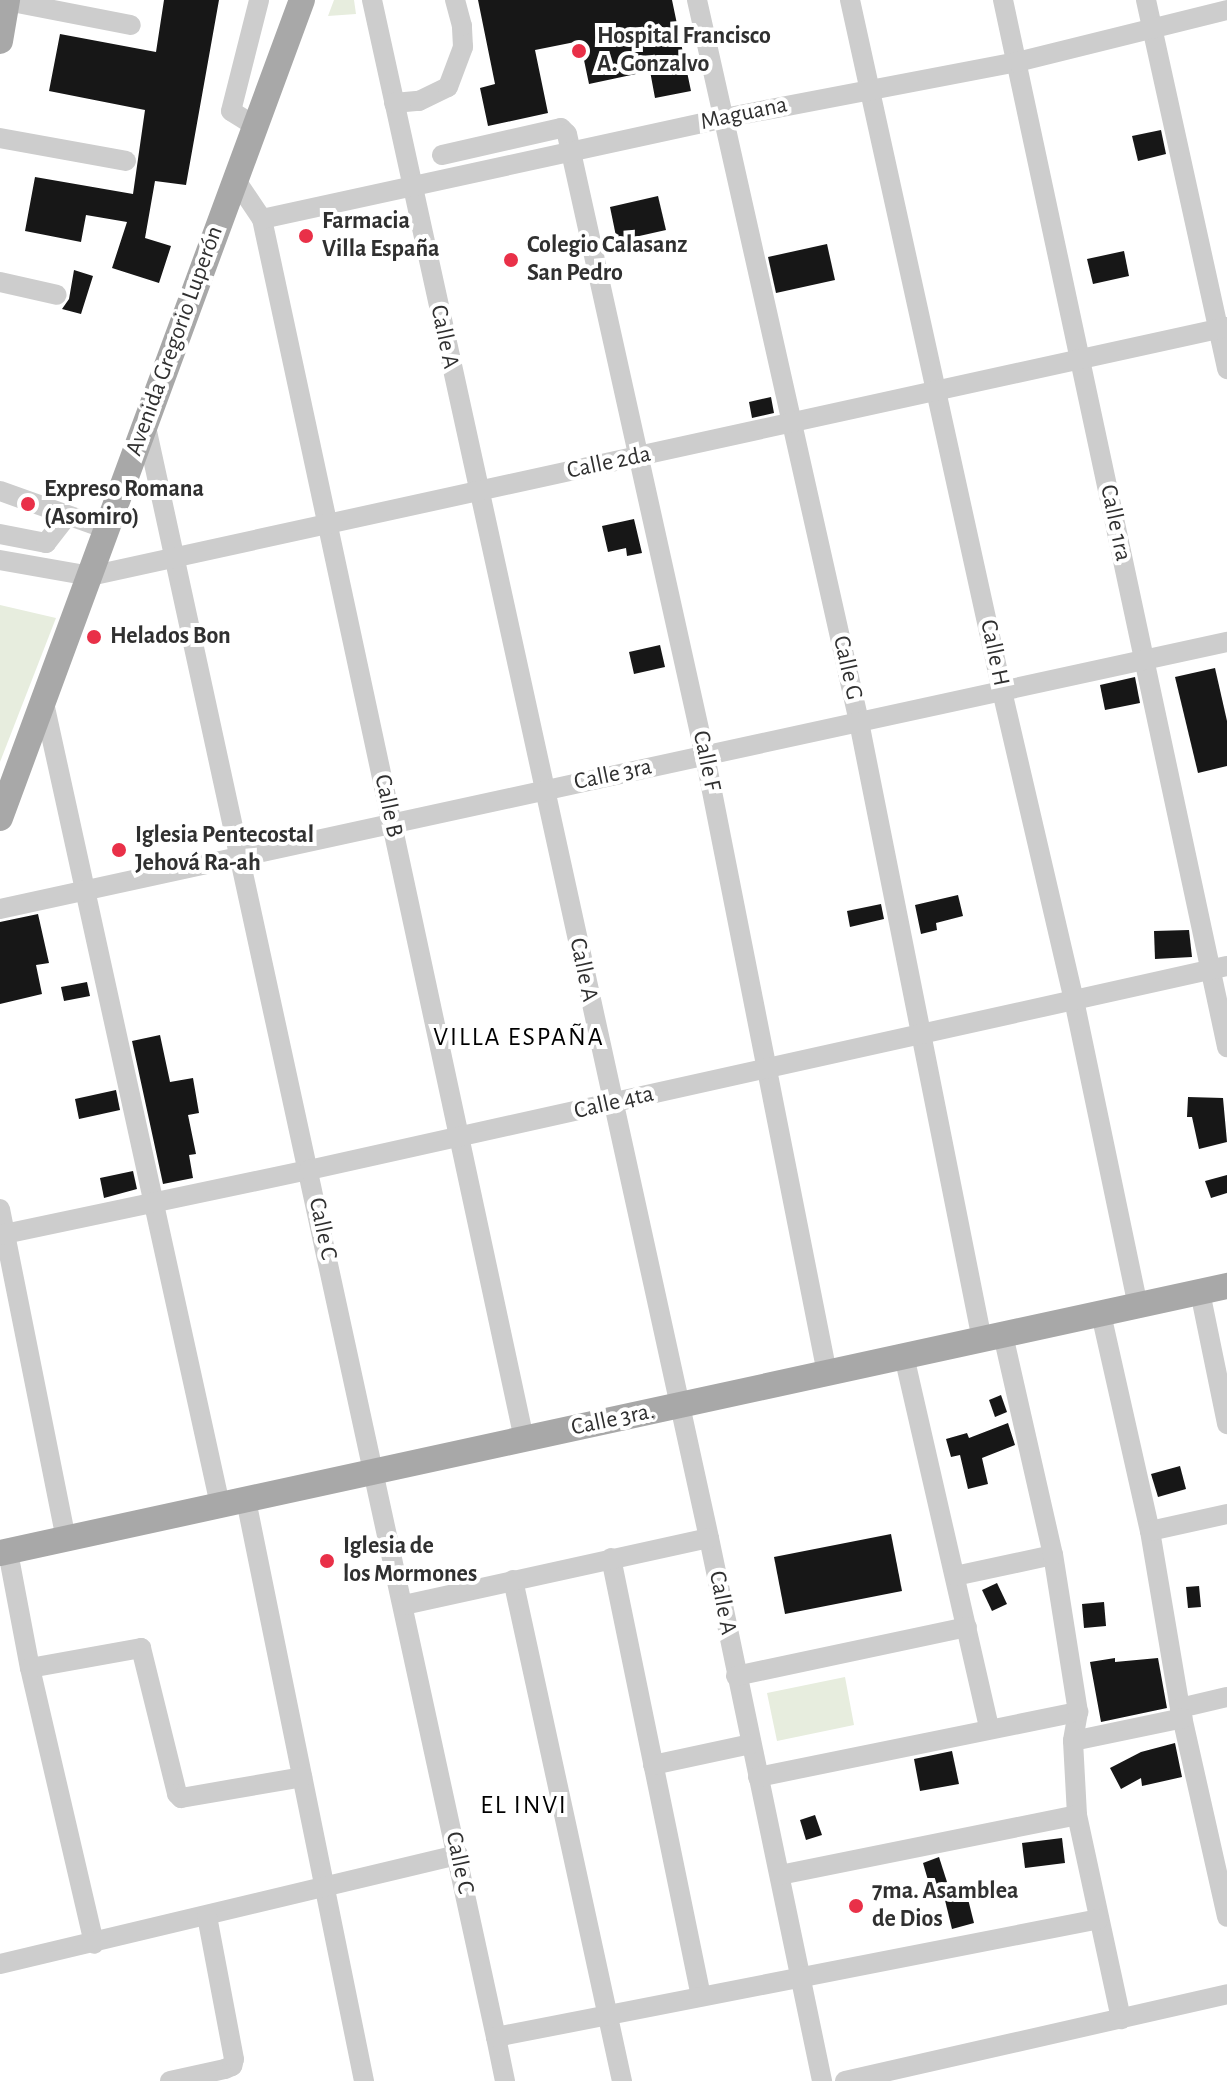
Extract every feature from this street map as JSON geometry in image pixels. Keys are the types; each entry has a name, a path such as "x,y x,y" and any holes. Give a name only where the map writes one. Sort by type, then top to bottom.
{"main road":[{"name":"Avenida Gregorio Luperón","path":"0,818 302,0"},
{"name":"Calle 3ra.","path":"4,1552 1227,1286"}],"street":[{"path":"255,126 231,111 259,0"},
{"name":"Calle A","path":"372,0 709,1538 822,2081"},
{"path":"394,103 419,101 448,87 463,47 462,26 455,0"},
{"name":"Calle G","path":"697,0 859,722 919,1035 992,1337 1053,1555 1078,1712 1073,1741 1077,1815 1121,2019"},
{"name":"Calle H","path":"850,0 1002,691 1074,1000 1138,1306"},
{"name":"Calle 1ra","path":"1003,0 1144,660 1219,968 1227,1047"},
{"path":"1146,0 1222,328 1227,369"},
{"name":"Maguana","path":"262,219 724,118 1017,62 1227,10"},
{"path":"4,16 131,25"},
{"path":"442,155 561,128 567,134 571,151"},
{"path":"0,138 126,161"},
{"name":"Calle F","path":"571,151 705,756 827,1373"},
{"name":"Calle B","path":"235,179 262,219 524,1439"},
{"path":"0,282 57,295"},
{"name":"Calle 2da","path":"0,560 90,576 1222,328"},
{"name":"Calle C","path":"145,422 505,2081"},
{"path":"0,491 107,529"},
{"path":"0,534 46,543 67,516"},
{"name":"Calle 3ra","path":"0,909 1227,642"},
{"path":"44,703 220,1505"},
{"name":"Calle 4ta","path":"2,1234 309,1170 1219,968"},
{"path":"0,1209 2,1234 66,1539"},
{"path":"1200,1292 1227,1424"},
{"path":"1101,1314 1150,1531 1182,1713 1227,1917"},
{"path":"904,1356 989,1728"},
{"path":"246,1500 364,2081"},
{"path":"1150,1531 1227,1514"},
{"path":"404,1605 709,1538"},
{"path":"4,1552 94,1944"},
{"path":"955,1576 1053,1555"},
{"path":"611,1558 701,1996"},
{"path":"513,1580 622,2081"},
{"path":"736,1676 967,1627"},
{"path":"30,1668 141,1648 181,1798 302,1777"},
{"path":"1073,1741 1182,1713 1227,1697"},
{"path":"758,1777 1078,1712"},
{"path":"653,1765 751,1744"},
{"path":"780,1875 1077,1815"},
{"path":"0,1964 458,1855"},
{"path":"170,2081 225,2069 232,2066 234,2059 207,1916"},
{"path":"496,2037 1099,1919"},
{"path":"845,2081 1227,1994"}],"green space":[{"path":"334,0 354,0 356,14 328,16"},
{"path":"0,605 56,618 0,762"},
{"path":"845,1677 854,1725 777,1741 767,1693"}],"building":[{"path":"164,0 219,0 186,185 155,181 145,238 171,246 159,283 112,268 127,222 86,215 81,242 25,231 35,177 133,194 145,110 49,91 60,34 156,52"},
{"name":"Hospital Francisco A. Gonzalvo","path":"478,0 672,0 691,91 655,98 650,71 589,84 580,41 535,50 548,113 488,126 480,88 495,84"},
{"path":"1161,130 1166,154 1138,161 1132,136"},
{"path":"658,196 666,230 617,241 610,207"},
{"path":"827,244 835,280 776,293 768,257"},
{"path":"1124,251 1129,276 1093,284 1087,259"},
{"path":"74,270 93,276 81,314 62,309 69,299"},
{"path":"771,397 774,413 752,418 749,402"},
{"path":"634,519 642,553 627,556 626,548 608,552 602,526"},
{"path":"660,645 665,667 634,674 629,652"},
{"path":"1215,668 1227,721 1227,766 1198,773 1175,677"},
{"path":"1135,677 1140,703 1105,710 1100,685"},
{"path":"958,895 963,916 936,923 937,930 921,934 915,905"},
{"path":"881,904 884,919 850,927 847,911"},
{"path":"38,914 49,963 36,965 42,994 0,1004 0,922"},
{"path":"1189,930 1192,957 1155,959 1154,931"},
{"path":"87,982 90,996 64,1001 61,987"},
{"path":"160,1035 170,1082 193,1078 199,1113 188,1115 196,1154 189,1155 193,1178 163,1184 132,1041"},
{"path":"116,1090 120,1110 79,1119 75,1099"},
{"path":"1188,1097 1223,1098 1227,1142 1199,1149 1192,1117 1187,1117"},
{"path":"133,1171 137,1189 104,1198 100,1178"},
{"path":"1227,1175 1227,1193 1211,1198 1205,1181"},
{"path":"1001,1395 1007,1412 995,1417 989,1400"},
{"path":"1008,1423 1015,1445 982,1458 988,1484 968,1489 960,1455 951,1457 946,1439 967,1433 969,1438"},
{"path":"1180,1466 1186,1489 1158,1497 1151,1474"},
{"path":"891,1534 902,1591 785,1614 774,1557"},
{"path":"997,1583 1007,1604 992,1611 982,1590"},
{"path":"1199,1586 1201,1607 1188,1608 1186,1587"},
{"path":"1104,1602 1106,1626 1084,1628 1082,1604"},
{"path":"1115,1658 1115,1662 1158,1658 1167,1708 1101,1722 1090,1662"},
{"path":"1175,1743 1182,1777 1142,1786 1141,1778 1121,1789 1110,1768 1141,1752"},
{"path":"952,1751 959,1784 920,1791 914,1759"},
{"path":"815,1815 822,1835 806,1840 800,1820"},
{"path":"1062,1838 1065,1863 1025,1868 1022,1843"},
{"path":"939,1857 947,1882 930,1887 923,1863"},
{"path":"965,1887 974,1923 952,1929 943,1892"}],"place":[{"name":"Hospital Francisco A. Gonzalvo","path":"579,51"},
{"name":"Farmacia Villa España","path":"306,236"},
{"name":"Colegio Calasanz San Pedro","path":"511,260"},
{"name":"Expreso Romana (Asomiro)","path":"28,504"},
{"name":"Helados Bon","path":"94,637"},
{"name":"Iglesia Pentecostal Jehová Ra-ah","path":"119,850"},
{"name":"Iglesia de los Mormones","path":"327,1561"},
{"name":"7ma. Asamblea de Dios","path":"856,1906"}],"district":[{"name":"VILLA ESPAÑA","path":"519,1038"},
{"name":"EL INVI","path":"524,1806"}]}
